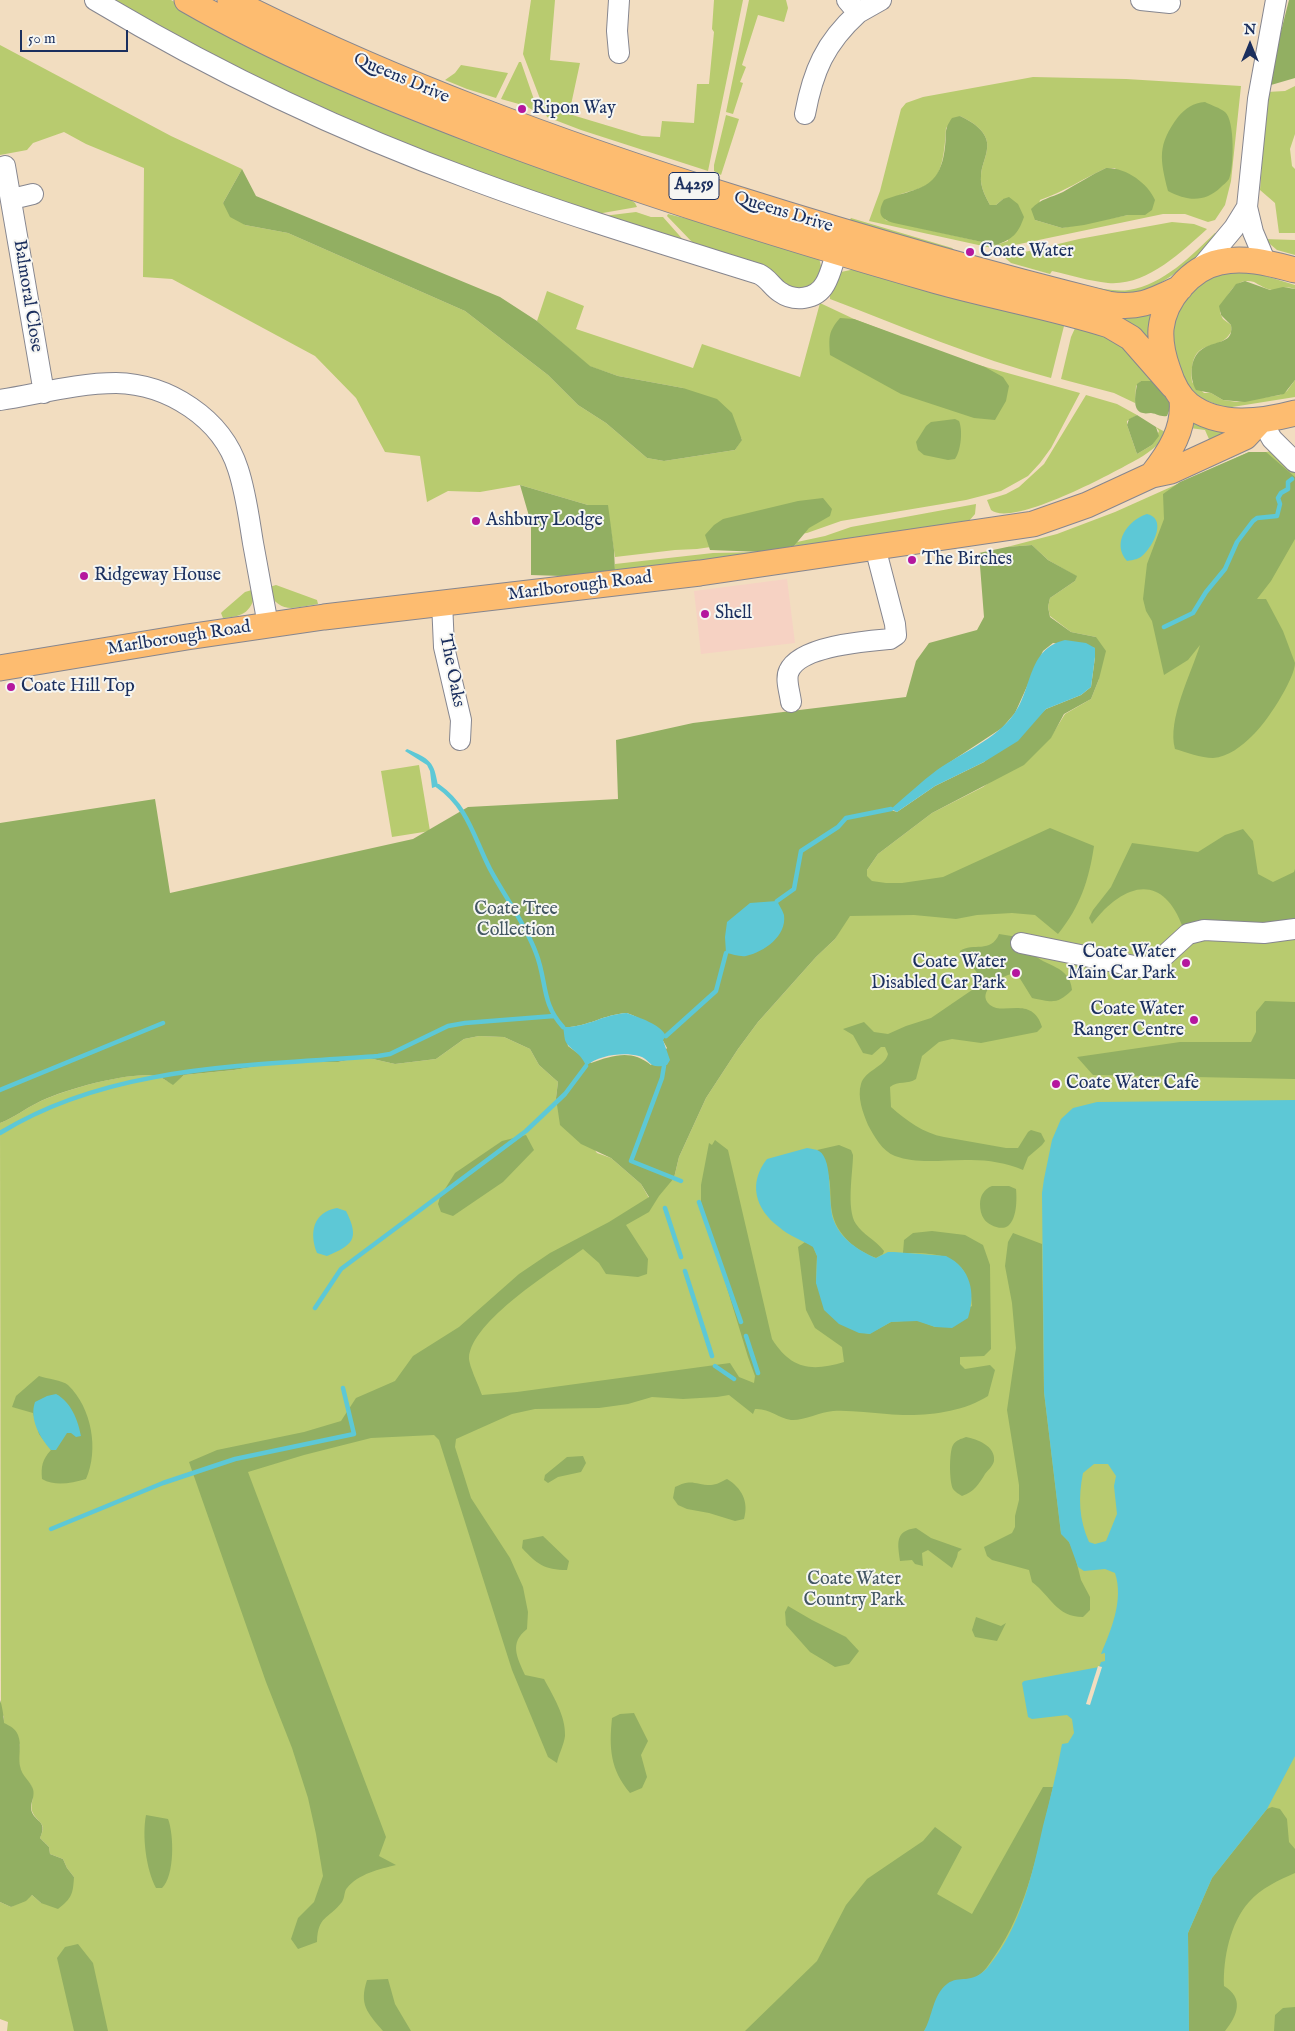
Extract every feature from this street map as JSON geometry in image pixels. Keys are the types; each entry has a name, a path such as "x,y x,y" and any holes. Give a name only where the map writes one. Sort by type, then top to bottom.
{"main road":[{"name":"Queens Drive","path":"187,0 283,49 355,82 536,154 611,180 937,281 1109,325 1131,338 1192,407 1223,420 1261,420 1295,413"},
{"name":"Queens Drive","path":"230,0 368,66 480,112 580,149 831,228 976,270 1108,304 1132,306 1149,302 1220,262 1239,260 1285,267"},
{"path":"1178,392 1162,353 1161,329 1169,303 1187,281"},
{"name":"Marlborough Road","path":"1152,475 1170,452 1177,436 1182,415 1178,392"},
{"name":"Marlborough Road","path":"0,668 268,625 442,602 691,574 1033,524 1086,505 1152,475 1171,471 1245,437 1261,420"}],"street":[{"name":"Queens Drive","path":"96,0 225,72 395,149 520,197 759,274 764,276 777,290 790,297 806,298 823,288 837,251"},
{"path":"619,0 619,53"},
{"path":"805,114 812,78 852,6 880,0"},
{"path":"1276,0 1260,85 1247,207 1254,232 1285,267"},
{"name":"Balmoral Close","path":"5,166 44,393"},
{"path":"12,198 33,194"},
{"path":"1187,281 1234,228 1247,207"},
{"path":"0,400 104,384 139,385 159,391 194,409 208,421 220,436 238,468 246,500 268,625"},
{"path":"1261,420 1272,438 1295,462"},
{"path":"791,702 789,669 800,660 823,649 890,639 896,635 895,624 875,548"},
{"name":"The Oaks","path":"442,602 445,653 461,720 460,740"},
{"path":"1022,943 1139,967 1152,966 1188,934 1204,930 1264,933 1295,929"}],"shaded area":[{"path":"787,579 795,643 701,654 694,591"}],"green space":[{"path":"106,0 171,0 217,25 624,195 635,203 637,207 597,214 540,198 275,90"},
{"path":"531,0 555,0 550,60 580,63 569,114 642,136 660,137 662,121 694,123 697,84 709,84 714,32 712,29 714,0 743,0 708,171 581,130 547,117 523,54"},
{"path":"749,0 786,0 788,8 784,22 758,15 742,65 746,67 740,82 743,83 733,114 726,112"},
{"path":"1289,0 1295,0 1295,78 1271,85 1276,51"},
{"path":"0,45 171,136 242,169 223,203 245,225 288,233 465,311 548,375 578,405 606,423 647,458 664,461 735,450 742,439 683,388 618,376 589,366 537,321 547,291 584,306 576,329 693,368 702,344 800,377 820,303 854,319 964,361 1080,393 1051,448 1040,463 1028,476 1001,491 966,500 841,521 807,533 697,549 615,557 607,505 588,505 520,485 480,492 448,491 427,502 420,456 385,452 356,398 315,356 172,279 143,277 144,168 86,144 64,132 33,143 27,150 0,155"},
{"path":"519,62 521,62 539,114 526,106 501,99"},
{"path":"461,65 508,73 496,98 445,80 455,73"},
{"path":"1033,77 1126,79 1241,86 1231,181 1225,205 1215,220 1208,222 1185,214 1163,214 1010,246 992,248 869,221 880,191 901,109 906,103 923,97","holes":["960,116 980,129 986,138 987,149 981,183 990,205 996,205 1003,199 1008,241 996,245 885,220 901,194 923,187 935,179 943,158 946,128","1106,168 1115,168 1145,215 1128,215 1062,228 1035,220 1040,200"]},
{"path":"1295,86 1295,134 1290,149 1292,166 1295,169 1295,233 1279,233 1275,203 1260,190 1267,92 1285,91"},
{"path":"1205,102 1225,112 1231,124 1233,155 1231,173 1229,179 1209,196 1196,199 1182,197 1168,191 1162,161 1163,144 1171,127 1181,114 1193,105"},
{"path":"726,115 739,119 721,175 714,171 714,165"},
{"path":"960,116 980,129 986,138 987,149 981,183 990,205 996,205 1009,197 1018,204 1024,217 1014,235 996,245 894,223 886,220 880,212 884,200 917,189 932,180 938,172 942,161 947,126 952,118"},
{"path":"1106,168 1121,170 1141,182 1155,200 1152,210 1145,215 1128,215 1062,228 1035,220 1031,209 1039,203"},
{"path":"242,169 256,196 500,297 537,321 590,366 618,376 683,388 717,399 732,413 742,440 735,450 664,461 647,458 606,423 578,405 548,375 465,311 288,233 245,225 230,217 223,203"},
{"path":"636,212 651,217 663,217 686,243 603,216"},
{"path":"668,214 688,219 721,223 819,258 823,274 803,293 693,243 667,216"},
{"path":"851,218 954,250 924,247 849,221"},
{"path":"1172,222 1194,224 1207,229 1162,266 1149,274 1122,283 1101,282 1052,271 1050,274 1011,263 1004,257 1079,239"},
{"path":"1215,233 1221,235 1176,273 1149,289 1136,294 1120,295 1087,286 1113,290 1129,290 1142,287 1165,276 1176,268"},
{"path":"1264,239 1295,240 1295,255 1277,250"},
{"path":"860,268 1065,322 1051,378 967,352 830,299 830,294 841,272"},
{"path":"1248,272 1295,285 1295,289 1272,290 1247,281 1236,285 1228,295 1220,313 1223,319 1231,325 1231,332 1225,339 1206,347 1195,357 1192,367 1192,382 1204,393 1211,393 1223,400 1237,402 1280,395 1287,391 1295,380 1295,397 1226,408 1195,396 1176,372 1171,326 1184,298 1207,278 1225,273"},
{"path":"1245,281 1270,290 1283,287 1295,289 1295,380 1284,394 1245,402 1223,400 1211,393 1196,390 1192,379 1192,367 1201,350 1222,341 1231,333 1231,325 1221,315 1219,306 1236,284"},
{"path":"1081,305 1152,313 1148,327 1148,342"},
{"path":"840,318 854,319 985,367 1003,377 1009,386 1006,401 995,420 974,418 901,394 830,355 830,335"},
{"path":"1076,326 1113,336 1155,381 1141,381 1136,386 1135,403 1114,393 1061,379 1071,337"},
{"path":"1141,381 1155,381 1167,397 1171,406 1167,416 1139,412 1135,401 1137,384"},
{"path":"1086,395 1117,404 1137,415 1127,421 1127,425 1137,454 1152,445 1159,431 1156,427 1165,432 1164,439 1143,456 1112,473 1042,505 1021,511 1003,513 991,510 987,500 1006,494 1019,487 1044,464"},
{"path":"1137,415 1156,427 1159,436 1152,445 1137,454 1127,425 1129,419"},
{"path":"955,419 959,421 961,435 959,451 955,459 948,460 924,455 918,450 916,442 926,426 931,422"},
{"path":"1192,422 1232,432 1212,446 1205,430 1190,428"},
{"name":"Coate Water Country Park","path":"1295,447 1295,2031 7,2031 8,2022 0,2019 0,1902 11,1907 32,1895 41,1903 74,1877 63,1859 50,1854 49,1847 40,1838 43,1828 32,1811 32,1788 20,1769 20,1745 3,1723 4,1717 1,1711 0,1123 48,1098 79,1087 130,1076 156,1076 173,1084 184,1075 234,1070 282,1062 338,1062 364,1057 395,1064 436,1059 464,1039 479,1036 504,1037 530,1049 539,1065 558,1082 556,1098 597,1153 611,1158 641,1184 649,1198 674,1178 679,1157 706,1098 738,1049 758,1022 816,957 835,939 867,876 867,870 878,854 932,813 983,787 1050,738 1065,714 1091,699 1099,679 1096,637 1071,632 1050,616 1048,607 1050,598 1075,581 1076,576 1048,560 1032,545 1007,547 1057,534 1115,512 1249,452 1266,452"},
{"path":"1249,452 1266,452 1295,477 1295,539 1271,581 1257,599 1266,599 1283,631 1295,663 1285,690 1258,730 1244,744 1229,753 1219,757 1208,758 1175,749 1173,737 1177,711 1200,645 1188,660 1164,675 1152,621 1146,611 1143,599 1147,564 1164,519 1163,494 1180,482"},
{"path":"520,485 588,505 608,505 615,571 562,576 531,575 531,523"},
{"path":"823,498 832,509 830,516 809,528 794,546 763,552 710,550 705,535 723,519 798,501"},
{"path":"976,504 975,514 969,521 794,546 797,542 825,536 851,527"},
{"name":"Coate Tree Collection","path":"1032,545 1048,560 1077,576 1075,581 1050,598 1048,607 1050,617 1071,632 1096,637 1106,651 1099,679 1091,699 1064,714 1051,738 1024,765 932,813 878,854 867,870 867,876 872,881 886,883 902,883 943,877 1050,828 1094,846 1086,882 1078,903 1066,924 1058,934 1035,915 1012,913 977,915 956,919 914,915 850,916 835,939 816,957 758,1022 738,1049 706,1098 679,1157 674,1178 649,1212 626,1225 648,1259 647,1274 638,1277 606,1274 599,1263 583,1249 535,1283 498,1313 473,1344 469,1358 482,1395 517,1392 730,1363 739,1377 754,1383 755,1376 701,1202 701,1185 709,1143 712,1145 715,1140 728,1150 772,1339 787,1357 803,1366 812,1367 822,1367 844,1362 842,1347 815,1328 806,1310 798,1247 805,1242 813,1246 817,1256 816,1283 856,1331 869,1334 891,1322 917,1320 935,1327 972,1306 967,1277 961,1267 953,1261 932,1254 903,1253 904,1240 913,1233 932,1231 965,1235 983,1245 990,1265 991,1349 984,1356 960,1357 960,1364 965,1369 990,1365 995,1370 988,1396 965,1407 939,1413 899,1415 833,1411 791,1420 760,1409 755,1409 753,1414 729,1395 683,1399 652,1397 628,1404 599,1408 535,1409 512,1414 456,1439 455,1447 471,1498 510,1558 523,1587 528,1612 527,1629 521,1634 516,1645 517,1656 525,1675 544,1679 561,1714 565,1736 557,1763 548,1757 512,1670 439,1440 434,1435 371,1438 248,1472 386,1837 379,1856 396,1865 370,1873 352,1883 346,1889 342,1902 319,1927 317,1942 298,1949 291,1939 298,1918 314,1902 323,1876 308,1798 292,1748 266,1682 189,1462 217,1450 304,1432 341,1421 356,1398 395,1381 413,1356 459,1327 519,1274 550,1253 609,1222 649,1197 641,1184 611,1158 581,1144 560,1125 556,1098 558,1082 539,1065 530,1049 504,1037 479,1036 464,1039 436,1059 395,1064 364,1057 338,1062 282,1062 234,1070 184,1075 173,1085 163,1078 156,1076 130,1076 78,1087 32,1105 0,1123 0,823 155,799 170,893 413,839 468,807 618,799 616,740 693,723 906,697 916,661 929,643 977,630 984,617 979,553 1007,547","holes":["1053,643 1095,648 1091,687 1081,695 1046,709 984,762 935,786 897,812 891,810 938,770 1002,728 1015,713 1043,651","627,1013 650,1026 660,1036 667,1048 651,1065 644,1060 629,1055 615,1056 591,1063 568,1046 564,1027 572,1027"]},
{"path":"763,552 615,571 615,564 713,553"},
{"path":"276,585 317,600 318,604 294,608 282,606 271,597 266,588"},
{"path":"255,589 250,608 242,614 223,618 221,613 223,611 245,592"},
{"path":"419,765 430,831 392,837 381,771"},
{"path":"1243,829 1253,841 1258,874 1273,882 1294,872 1295,869 1295,924 1183,928 1175,910 1165,898 1154,891 1142,889 1129,892 1116,899 1092,924 1089,918 1111,887 1132,843 1198,852 1225,835"},
{"path":"999,934 1024,938 1037,958 1056,967 1067,976 1072,990 1058,1000 1049,1001 1032,998 1019,977 1012,974 996,981 987,990 986,1000 990,1005 1003,1009 1025,1009 1037,1017 1042,1027 1037,1032 981,1043 952,1039 939,1042 922,1056 916,1079 890,1087 891,1107 916,1126 929,1133 944,1137 1006,1148 1018,1148 1031,1130 1041,1133 1045,1141 1028,1157 1023,1170 1004,1164 984,1161 923,1161 904,1159 890,1154 882,1147 870,1129 860,1100 860,1089 863,1079 883,1062 888,1054 885,1047 881,1047 872,1055 863,1053 853,1035 843,1029 864,1022 874,1032 888,1034 931,1018 972,990 976,984 978,975 960,957 960,951 970,947 987,946 996,940"},
{"path":"1265,1001 1295,1002 1295,1079 1093,1075 1077,1057 1180,1042 1251,1042 1256,1032 1256,1012"},
{"path":"526,1135 534,1150 503,1182 453,1216 441,1212 438,1204 440,1197 455,1173 502,1141"},
{"path":"839,1145 851,1150 853,1155 851,1209 859,1228 884,1251 883,1254 876,1258 860,1250 846,1238 840,1231 833,1215 829,1178 823,1159 817,1150"},
{"path":"992,1186 1009,1186 1016,1189 1015,1214 1011,1223 1002,1228 998,1228 986,1221 981,1214 981,1198 985,1191"},
{"path":"1013,1233 1042,1244 1044,1392 1061,1533 1069,1542 1074,1552 1081,1580 1090,1597 1090,1610 1083,1617 1066,1614 1060,1610 1032,1582 1029,1570 992,1560 987,1556 984,1547 1012,1533 1015,1527 1015,1516 1019,1500 1019,1485 1007,1410 1016,1348 1012,1303 1005,1266 1008,1242"},
{"path":"39,1376 68,1385 83,1405 88,1417 92,1443 90,1468 86,1479 58,1484 42,1479 43,1463 51,1450 39,1434 33,1413 12,1407 16,1396"},
{"path":"966,1437 975,1439 989,1447 994,1456 994,1461 976,1487 962,1496 954,1490 952,1485 950,1460 953,1445"},
{"path":"583,1456 586,1463 581,1472 558,1477 548,1483 544,1480 545,1475 567,1457"},
{"path":"727,1479 737,1487 743,1496 746,1507 744,1519 735,1521 687,1509 678,1505 673,1498 675,1487 681,1484 690,1482 713,1485"},
{"path":"916,1528 931,1538 962,1549 958,1552 952,1568 928,1550 922,1553 923,1566 915,1564 912,1560 900,1561 899,1539 904,1532"},
{"path":"543,1536 569,1561 567,1570 552,1569 542,1565 522,1548 523,1540"},
{"path":"788,1606 846,1637 859,1651 849,1664 835,1667 810,1652 786,1625 785,1612"},
{"path":"976,1617 1001,1626 1006,1623 997,1641 975,1637 972,1630"},
{"path":"0,1700 4,1723 14,1729 19,1739 20,1766 34,1794 31,1808 32,1813 43,1827 40,1838 49,1847 50,1854 63,1859 74,1877 71,1895 58,1909 41,1903 32,1895 26,1901 11,1907 0,1902"},
{"path":"634,1713 648,1741 641,1755 647,1777 642,1788 630,1793 618,1775 612,1758 611,1729 612,1718 620,1714"},
{"path":"1043,1787 1053,1787 1031,1875 1016,1918 1006,1938 986,1968 974,1978 958,1980 924,2031 745,2031 817,1961 846,1905 867,1879 923,1841 935,1827 962,1847 937,1894 972,1914"},
{"path":"1272,1807 1280,1809 1287,1819 1289,1842 1295,1849 1295,1873 1265,1889 1249,1902 1232,1931 1226,1953 1224,1976 1224,1986 1237,2001 1236,2013 1230,2025 1225,2031 1189,2031 1188,1933 1212,1878 1267,1809"},
{"path":"146,1815 168,1819 170,1826 172,1844 171,1865 166,1882 162,1888 156,1888 147,1862 144,1833"},
{"path":"78,1944 93,1963 108,2031 74,2031 57,1958 65,1947"},
{"path":"388,1979 395,2004 411,2031 383,2031 366,2008 364,1996 367,1980"},
{"path":"1295,2007 1295,2031 1274,2031 1275,2015 1283,2008"}],"water":[{"path":"1147,514 1153,516 1156,520 1157,531 1155,537 1149,549 1143,555 1137,559 1127,561 1122,554 1121,540 1128,527 1134,521"},
{"path":"1065,640 1086,643 1095,648 1091,687 1081,695 1046,709 1018,741 984,762 935,786 897,812 891,809 937,770 998,731 1014,714 1020,704 1037,661 1053,645"},
{"path":"407,749 421,755 430,762 435,771 438,786 432,788 430,771 427,765 405,751"},
{"path":"777,901 784,915 784,923 782,930 773,942 760,951 746,956 726,953 725,937 727,922 750,903"},
{"path":"627,1013 649,1022 663,1032 666,1036 663,1040 670,1060 667,1065 656,1066 639,1056 626,1054 604,1057 586,1066 581,1057 565,1040 563,1027 571,1027"},
{"path":"1295,1100 1295,1756 1267,1809 1212,1878 1188,1933 1189,2031 924,2031 938,1994 942,1989 952,1981 971,1978 982,1973 1009,1935 1024,1900 1029,1882 1062,1744 1068,1743 1074,1733 1072,1719 1067,1715 1032,1719 1028,1717 1022,1683 1024,1681 1099,1667 1101,1662 1105,1661 1105,1653 1101,1654 1115,1615 1118,1594 1115,1573 1105,1569 1084,1571 1078,1567 1069,1542 1061,1534 1044,1392 1042,1193 1044,1179 1052,1140 1061,1119 1073,1108 1097,1102","holes":["1094,1464 1108,1464 1116,1476 1114,1486 1117,1514 1106,1541 1095,1544 1089,1542 1083,1525 1080,1508 1081,1482 1083,1473"]},
{"path":"807,1148 818,1150 824,1156 827,1163 832,1214 837,1227 846,1239 863,1252 876,1258 888,1252 894,1252 946,1256 954,1261 966,1274 969,1282 971,1299 968,1318 952,1328 935,1327 917,1321 891,1322 870,1334 859,1333 839,1324 824,1310 816,1283 817,1256 813,1247 787,1233 771,1220 760,1204 756,1186 757,1177 767,1159"},
{"path":"337,1208 346,1211 353,1228 352,1240 343,1248 327,1256 317,1253 313,1238 315,1224 323,1214"},
{"path":"56,1394 66,1402 73,1412 81,1436 76,1437 71,1433 67,1433 56,1450 51,1450 43,1440 33,1415 35,1402"}],"pier":[{"path":"1098,1666 1102,1667 1090,1705 1086,1704"}],"waterway":[{"path":"1164,627 1193,613 1206,592 1225,569 1237,542 1253,521 1257,518 1277,516 1280,504 1278,498 1281,493 1288,489 1288,482 1292,479"},
{"path":"438,786 457,803 490,869 521,921 539,963 545,992 551,1009 563,1027"},
{"path":"777,901 794,889 801,851 838,827 846,818 891,809"},
{"path":"666,1036 716,991 726,953"},
{"path":"0,1133 43,1110 88,1093 135,1081 183,1072 378,1056 390,1054 448,1026 554,1016"},
{"path":"0,1090 163,1023"},
{"path":"315,1308 341,1269 526,1131 565,1094 586,1066"},
{"path":"664,1066 662,1078 631,1161 681,1181"},
{"path":"699,1202 741,1322"},
{"path":"665,1208 681,1257"},
{"path":"685,1271 712,1356"},
{"path":"746,1336 758,1373"},
{"path":"715,1366 734,1379"},
{"path":"51,1529 163,1483 235,1459 354,1434 343,1388"}],"place":[{"name":"Ripon Way","path":"522,109"},
{"name":"Coate Water","path":"970,252"},
{"name":"Ashbury Lodge","path":"476,521"},
{"name":"The Birches","path":"912,560"},
{"name":"Ridgeway House","path":"84,576"},
{"name":"Shell","path":"705,614"},
{"name":"Coate Hill Top","path":"11,687"},
{"name":"Coate Water Main Car Park","path":"1186,963"},
{"name":"Coate Water Disabled Car Park","path":"1016,973"},
{"name":"Coate Water Ranger Centre","path":"1194,1020"},
{"name":"Coate Water Cafe","path":"1056,1084"}]}
